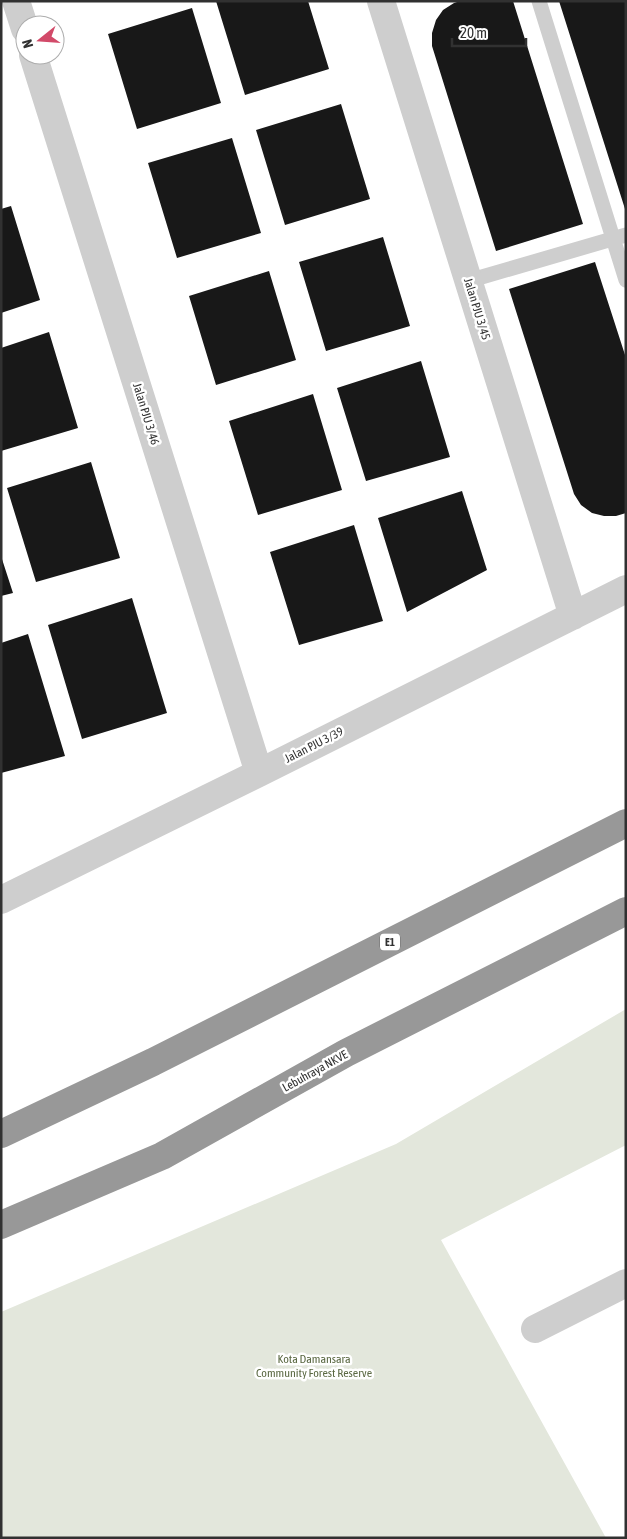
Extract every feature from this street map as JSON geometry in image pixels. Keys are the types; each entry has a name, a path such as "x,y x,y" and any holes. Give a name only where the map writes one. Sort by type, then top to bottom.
{"highway":[{"name":"E1","path":"1,1134 153,1062 626,823"},
{"name":"Lebuhraya NKVE","path":"1,1225 162,1156 346,1054 626,911"}],"street":[{"path":"16,1 20,15"},
{"name":"Jalan PJU 3/45","path":"381,1 573,616"},
{"name":"Jalan PJU 3/46","path":"36,65 259,773"},
{"name":"Jalan PJU 3/39","path":"1,900 626,589"},
{"path":"535,1329 626,1284"}],"lane":[{"path":"539,1 619,237 626,280"},
{"path":"468,281 619,237"}],"green space":[{"name":"Kota Damansara Community Forest Reserve","path":"626,1009 626,1145 441,1240 606,1538 1,1538 1,1312 396,1144"}],"building":[{"path":"216,1 308,1 329,69 245,95"},
{"path":"460,1 513,1 583,224 496,251 432,46 432,33 436,20 443,10"},
{"path":"559,1 626,1 626,209 625,209"},
{"path":"192,8 221,103 137,129 108,34"},
{"path":"341,104 370,199 285,225 256,130"},
{"path":"232,138 261,233 177,258 148,163"},
{"path":"11,206 40,300 1,313 1,209"},
{"path":"383,237 410,326 326,351 299,262"},
{"path":"595,262 626,358 626,513 616,516 592,513 581,505 574,494 509,289"},
{"path":"269,271 296,360 216,385 189,296"},
{"path":"49,332 78,428 1,451 1,348"},
{"path":"421,361 450,457 366,481 337,388"},
{"path":"313,394 342,490 258,515 229,421"},
{"path":"91,462 120,558 36,582 7,488"},
{"path":"462,491 487,570 407,612 378,518"},
{"path":"354,525 383,621 299,645 270,552"},
{"path":"1,556 13,593 1,596"},
{"path":"132,598 167,713 82,739 48,625"},
{"path":"28,634 65,756 1,773 1,643"}]}
